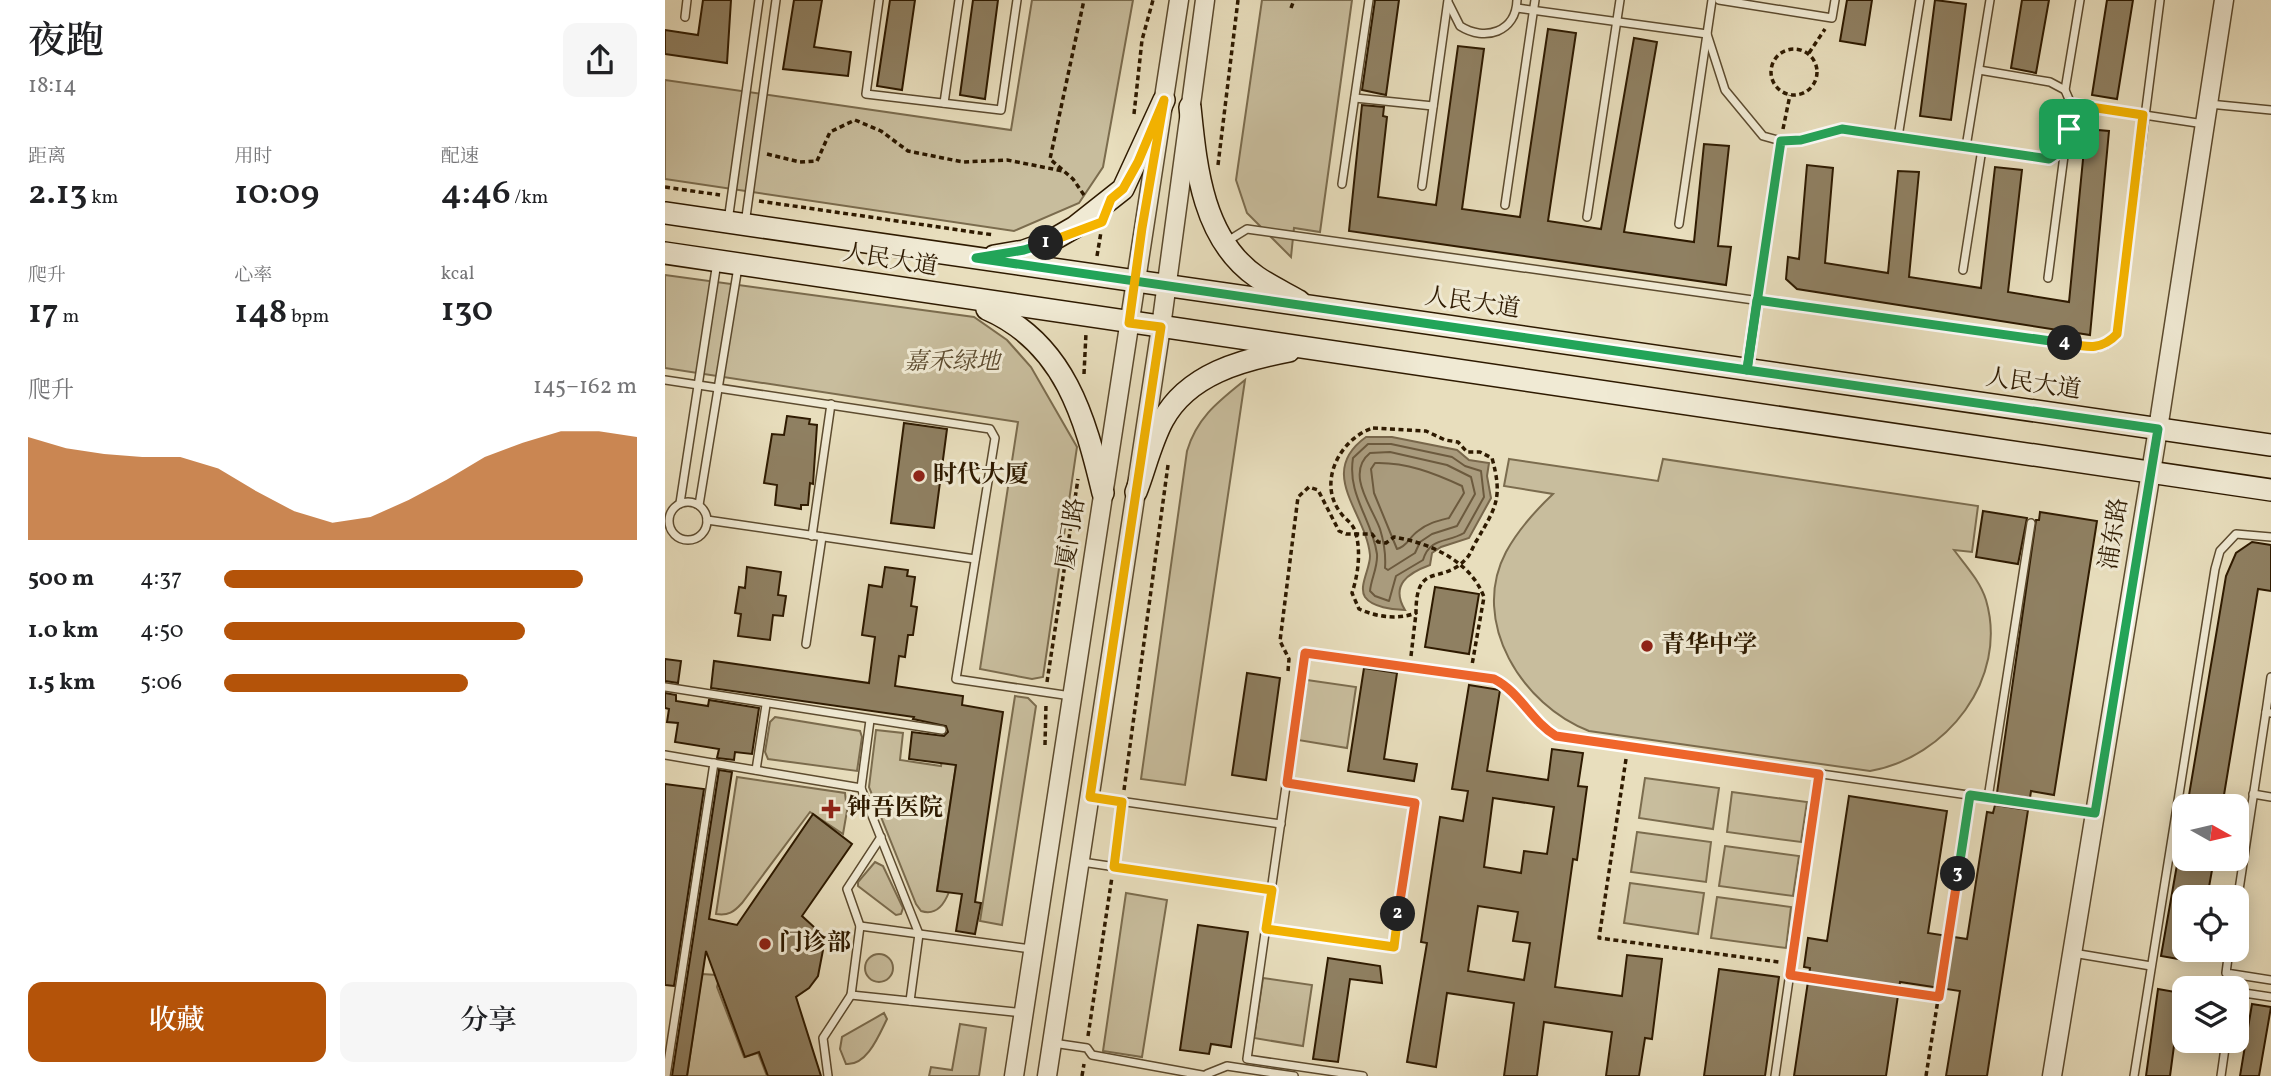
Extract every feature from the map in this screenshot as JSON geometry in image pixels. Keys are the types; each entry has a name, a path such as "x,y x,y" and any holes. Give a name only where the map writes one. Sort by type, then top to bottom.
{"main road":[{"path":"976,258 1024,250 1049,242 1075,227 1123,189 1164,100"},
{"path":"1190,107 1197,176 1215,226 1255,276 1310,307"},
{"name":"人民大道","path":"665,213 2271,445"},
{"name":"人民大道","path":"665,253 2271,490"},
{"path":"963,298 1013,320 1054,362 1075,400 1090,437 1103,493"},
{"path":"1136,492 1163,421 1177,400 1194,386 1241,360 1305,348"}],"street":[{"name":"厦门路","path":"1014,1076 1179,0"},
{"path":"1047,1076 1161,327 1205,0"},
{"name":"浦东路","path":"2052,1076 2158,429 2224,0"}],"lane":[{"path":"685,17 687,0"},
{"path":"736,223 731,197 759,0"},
{"path":"736,223 748,199 776,0"},
{"path":"879,0 866,94 1001,110 1017,0"},
{"path":"944,103 959,0"},
{"path":"1342,184 1369,0"},
{"path":"1449,0 1453,17 1460,26 1482,35 1504,28 1517,4 1534,11 1707,34"},
{"path":"1422,186 1449,0"},
{"path":"1505,205 1535,0"},
{"path":"1587,217 1620,0"},
{"path":"1679,224 1712,0"},
{"path":"1719,0 1832,18 1835,0"},
{"path":"1898,137 1920,0"},
{"path":"1966,147 1990,0"},
{"path":"2048,278 2071,104 2065,90 2080,0"},
{"path":"1226,243 1247,229 2096,348 2108,344 2117,334 2143,115 2160,0"},
{"path":"1707,34 1725,90 1763,136 1781,141 1801,140 1842,129 2049,159 2065,148"},
{"path":"1979,70 2050,82 2065,90"},
{"path":"1355,98 1433,106"},
{"path":"2071,104 2205,124"},
{"path":"2208,104 2271,110"},
{"path":"1747,370 1781,141"},
{"path":"1963,270 1982,149"},
{"path":"707,520 699,536 688,540 671,531 667,518 680,503 717,261"},
{"path":"707,520 699,505 738,264"},
{"path":"665,380 990,429 995,438 956,679 1071,696"},
{"path":"812,536 831,404"},
{"path":"680,503 699,505"},
{"path":"707,520 975,559"},
{"path":"1989,798 2031,523"},
{"path":"2134,1076 2215,569 2220,551 2236,534 2271,537"},
{"path":"806,644 822,537"},
{"path":"1363,1076 1247,1059 1305,653 1494,679 1506,685 1542,727 1556,736 2095,813"},
{"path":"2240,885 2268,713 2271,677"},
{"path":"665,687 766,705 942,730"},
{"path":"756,770 766,705"},
{"path":"870,720 861,788 919,934 910,1001"},
{"path":"665,755 861,788"},
{"path":"666,1076 714,763"},
{"path":"1776,1076 1819,774"},
{"path":"2253,794 2271,797"},
{"path":"1090,797 1281,824"},
{"path":"828,1076 823,1038 851,995 860,926 847,889 881,837"},
{"path":"1080,862 1272,890"},
{"path":"860,926 1032,949"},
{"path":"2072,953 2151,965"},
{"path":"2227,962 2226,973 2271,980"},
{"path":"2249,994 2271,997"},
{"path":"851,995 1024,1013"},
{"path":"1052,1043 1087,1048 1092,1055 1207,1075 1227,1066 1294,1076"},
{"path":"2221,1076 2224,1053"}],"path":[{"path":"1084,0 1050,159 1084,195"},
{"path":"1133,125 1142,40 1153,0"},
{"path":"1217,173 1238,0"},
{"path":"1291,8 1294,0"},
{"path":"1809,53 1832,18"},
{"path":"1794,48 1809,53 1817,66 1815,81 1805,93 1790,95 1776,87 1770,73 1775,58 1794,48"},
{"path":"1781,141 1790,95"},
{"path":"755,152 800,162 817,161 829,132 855,120 881,131 908,151 964,162 1007,160 1063,171"},
{"path":"665,187 731,197"},
{"path":"748,199 1007,237"},
{"path":"1083,354 1084,379"},
{"path":"1408,667 1416,613 1416,590 1426,579 1467,559 1496,509 1497,477 1492,458 1479,452 1467,452 1458,442 1445,440 1426,430 1373,428 1358,433 1338,454 1332,490 1341,513 1350,520 1358,533 1358,577 1352,593 1359,609 1374,615 1405,617 1416,613"},
{"path":"1082,1076 1114,867 1169,456"},
{"path":"1045,748 1047,692 1080,469"},
{"path":"1301,682 1287,680 1289,659 1280,640 1299,497 1309,487 1318,490 1339,531 1346,534 1371,534 1378,542 1386,543 1394,537 1435,547 1441,554 1459,564 1481,588 1484,597 1470,676"},
{"path":"1628,746 1599,938 1792,964"},
{"path":"1266,929 1394,947 1415,803 1287,783"},
{"path":"1926,1076 1970,795"},
{"path":"1790,975 1939,997"}],"green space":[{"path":"1032,0 1133,0 1103,167 1079,203 1014,231 665,179 665,80 1011,130"},
{"path":"1262,0 1352,0 1320,232 1294,228 1291,257 1247,213 1236,180"},
{"name":"嘉禾绿地","path":"665,275 974,317 1007,340 1031,367 1077,447 1043,677 1032,679 980,669 1018,422 665,368"},
{"path":"1245,380 1185,785 1141,779 1187,451 1203,419"},
{"path":"1509,459 1658,481 1663,459 1978,506 1972,552 1954,550 1976,580 1986,600 1991,629 1988,658 1979,685 1965,710 1946,732 1923,750 1898,763 1870,771 1589,731 1565,719 1543,702 1524,682 1509,658 1499,633 1494,606 1496,579 1506,552 1527,521 1553,494 1504,486"},
{"path":"1307,680 1356,687 1347,748 1298,740"},
{"path":"1015,696 1028,698 1036,706 1002,925 980,921"},
{"path":"775,717 860,731 862,737 857,771 768,759 765,752 770,722"},
{"path":"876,730 903,733 900,760 941,766 945,743 959,746 937,890 949,892 945,901 935,911 921,911 916,904 869,787"},
{"path":"737,777 845,793 847,811 843,834 810,812 742,903 731,913 716,914"},
{"path":"1645,778 1719,788 1713,829 1639,818"},
{"path":"1732,792 1807,802 1801,842 1727,832"},
{"path":"1637,832 1711,842 1706,882 1631,872"},
{"path":"1725,846 1799,856 1793,896 1719,886"},
{"path":"875,862 883,866 903,908 901,914 896,915 858,886 858,882"},
{"path":"1630,883 1704,893 1698,934 1624,923"},
{"path":"1126,893 1167,900 1142,1057 1103,1051"},
{"path":"1717,897 1791,907 1786,948 1711,938"},
{"path":"879,954 889,958 893,968 889,978 879,982 869,978 865,968 869,958"},
{"path":"702,974 717,975 717,987 744,1057 758,1053 767,1076 687,1076"},
{"path":"1263,978 1312,985 1303,1046 1254,1038"},
{"path":"884,1013 887,1019 866,1055 846,1064 840,1049 842,1037"},
{"path":"960,1024 986,1028 979,1076 929,1076 931,1067 952,1070"}],"water":[{"path":"1366,437 1392,437 1457,450 1469,460 1489,463 1487,476 1491,498 1469,538 1441,547 1432,553 1430,565 1408,576 1399,594 1405,610 1378,606 1363,593 1370,555 1367,539 1344,479 1345,465 1352,451"}],"building":[{"path":"703,0 731,0 727,63 665,54 665,30 698,35"},
{"path":"794,0 822,0 814,47 851,52 848,76 783,69"},
{"path":"890,0 915,0 902,90 877,86"},
{"path":"973,0 998,0 985,99 960,95"},
{"path":"1375,0 1399,0 1386,95 1362,90"},
{"path":"1847,0 1872,0 1865,45 1840,41"},
{"path":"1935,0 1966,4 1951,120 1920,116"},
{"path":"2022,0 2049,0 2036,73 2011,68"},
{"path":"2107,0 2133,0 2117,99 2092,95"},
{"path":"1548,29 1576,33 1548,221 1601,229 1634,38 1657,42 1624,232 1694,242 1704,144 1729,146 1718,246 1731,247 1726,285 1349,231 1362,105 1384,107 1383,116 1387,117 1378,197 1436,205 1458,46 1484,49 1462,209 1520,217"},
{"path":"2086,129 2109,131 2090,335 1797,289 1786,279 1788,257 1799,259 1807,165 1833,168 1825,263 1888,273 1898,171 1919,172 1909,277 1981,288 1995,167 2022,170 2008,292 2069,302"},
{"path":"787,416 810,419 809,424 817,425 813,484 810,483 808,505 801,505 801,509 775,505 777,485 764,483 772,434 784,435"},
{"name":"时代大厦","path":"904,423 947,429 934,528 891,523"},
{"path":"1983,511 2027,518 2018,564 1976,557"},
{"path":"2040,512 2097,521 2054,795 2031,791 2030,798 1997,793 2036,520 2039,520"},
{"path":"2252,542 2271,545 2271,591 2258,589 2224,794 2189,794 2226,576 2236,553"},
{"path":"747,567 781,572 778,595 786,596 783,616 773,615 770,640 738,636 741,614 735,613 739,587 745,588"},
{"path":"885,567 908,570 907,576 915,577 911,606 917,607 913,635 908,635 905,657 899,656 895,686 963,696 962,705 1003,712 975,902 981,903 975,934 956,931 962,894 937,891 956,765 909,759 912,732 944,736 948,732 946,726 913,719 914,717 711,688 714,661 869,683 875,637 862,635 869,585 882,587"},
{"path":"1435,587 1479,594 1469,654 1425,647"},
{"path":"665,659 681,661 678,683 665,681"},
{"path":"1364,668 1397,673 1384,759 1417,764 1414,781 1348,771"},
{"path":"1247,673 1280,678 1266,780 1232,775"},
{"path":"1469,685 1500,690 1487,771 1548,780 1552,749 1583,753 1578,786 1587,787 1577,860 1573,859 1555,987 1622,996 1627,955 1662,959 1652,1039 1645,1038 1639,1076 1606,1076 1612,1032 1544,1022 1537,1076 1504,1076 1514,1003 1447,993 1436,1067 1407,1062 1427,943 1421,942 1440,817 1463,821 1468,791 1452,789","holes":["1493,798 1554,807 1547,854 1524,851 1521,873 1484,867","1478,906 1518,912 1513,941 1530,943 1524,980 1468,971"]},
{"path":"665,693 676,695 676,701 708,706 709,700 759,708 752,754 735,752 734,760 717,758 719,749 675,742 678,723 667,722 669,709 665,708"},
{"name":"门诊部","path":"719,770 732,772 709,919 737,925 813,814 852,844 802,916 814,927 823,950 818,976 809,988 796,997 821,1076 768,1076 759,1052 745,1057 706,951 687,1076 672,1076"},
{"path":"665,784 704,789 674,986 665,985"},
{"path":"1849,796 1947,811 1928,933 1967,939 1987,812 1993,813 1995,805 2028,810 1987,1076 1946,1076 1960,991 1900,982 1886,1076 1794,1076 1810,968 1804,967 1808,938 1827,941"},
{"path":"2176,872 2212,872 2209,885 2173,885"},
{"path":"2172,893 2172,958 2161,956"},
{"path":"1198,925 1248,932 1231,1047 1211,1044 1209,1054 1180,1050"},
{"path":"1328,958 1380,966 1382,983 1350,979 1338,1062 1313,1059"},
{"path":"1719,969 1779,977 1765,1076 1704,1076"},
{"path":"2158,989 2172,991 2173,1053 2170,1076 2146,1076"},
{"path":"2252,1004 2271,1007 2259,1076 2240,1076 2244,1053 2249,1053"}],"place":[{"name":"时代大厦","path":"919,476"},
{"name":"青华中学","path":"1647,646"},
{"name":"钟吾医院","path":"831,809"},
{"name":"门诊部","path":"765,944"}],"route":[{"path":"2069,129 2065,148 2049,159 1842,129 1801,140 1781,141 1747,370 1134,282 976,258 1024,250 1102,222 1111,199 1123,189 1138,162 1164,100 1142,228 1134,282 1129,323 1161,327 1090,797 1122,802 1114,867 1272,890 1266,929 1394,947 1415,803 1287,783 1305,653 1494,679 1506,685 1542,727 1556,736 1819,774 1790,975 1939,997 1970,795 2095,813 2158,429 1747,370 1757,300 2096,348 2108,344 2117,334 2143,115 2071,104 2069,129"}]}
